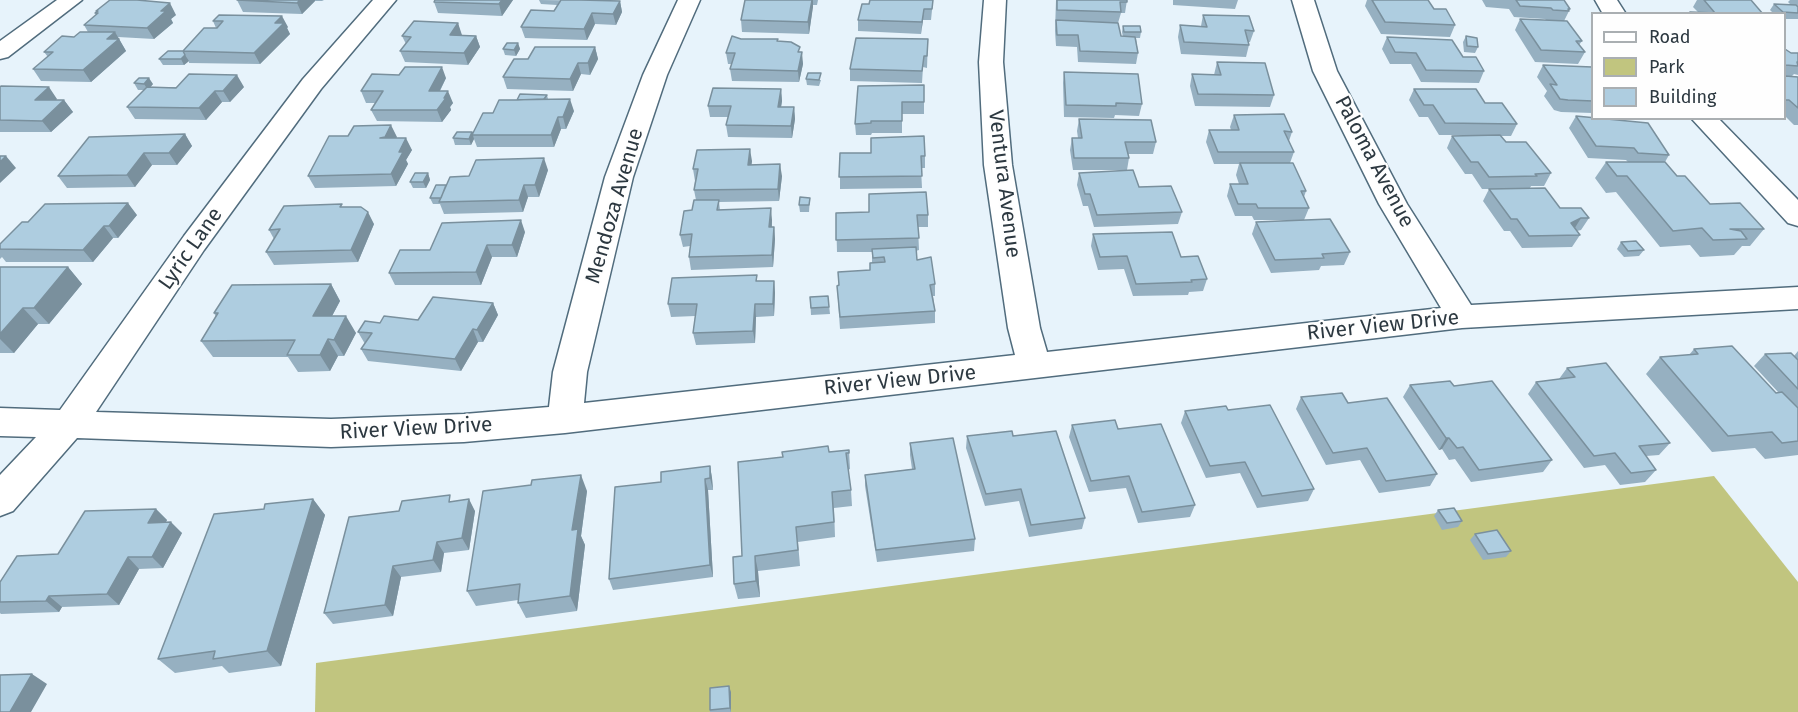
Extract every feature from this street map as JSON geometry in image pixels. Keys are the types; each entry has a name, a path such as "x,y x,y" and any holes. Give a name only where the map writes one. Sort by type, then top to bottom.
{"street":[{"path":"0,52 71,0"},
{"name":"Lyric Lane","path":"0,500 70,423 194,243 312,84 385,0"},
{"name":"Mendoza Avenue","path":"565,418 570,372 619,177 655,75 689,0"},
{"name":"Ventura Avenue","path":"995,0 991,62 998,165 1024,328 1035,366"},
{"name":"Paloma Avenue","path":"1303,0 1325,71 1393,204 1462,317"},
{"path":"1705,120 1798,216"},
{"name":"River View Drive","path":"0,422 332,433 464,428 1462,317 1798,298"}],"green space":[{"path":"1714,476 1798,582 1798,712 315,712 316,663"}],"building":[{"path":"110,0 170,3 161,11 166,11 147,28 84,25"},
{"path":"237,0 300,0 297,3"},
{"path":"435,0 502,0 499,4 434,2"},
{"path":"561,0 620,1 613,14 592,13 584,29 521,27 531,10 554,11"},
{"path":"745,0 812,0 808,22 741,20"},
{"path":"870,0 933,0 932,9 924,9 922,22 858,20 862,4 869,4"},
{"path":"1057,0 1127,0 1127,2 1120,2 1121,12 1057,10"},
{"path":"1372,0 1428,0 1434,9 1446,9 1455,25 1385,22"},
{"path":"1516,0 1564,0 1570,9 1569,11 1520,6"},
{"path":"1704,0 1751,0 1761,12 1714,12"},
{"path":"1774,4 1798,7 1798,13 1783,12"},
{"path":"219,15 282,16 275,23 284,23 254,53 183,51 204,28 217,28 223,21 213,21"},
{"path":"1203,15 1249,16 1254,31 1245,30 1249,45 1184,42 1180,25 1207,27"},
{"path":"1520,19 1567,21 1582,41 1576,41 1585,52 1541,50"},
{"path":"1056,20 1118,23 1121,36 1135,37 1138,53 1080,51 1078,35 1057,35"},
{"path":"414,21 458,23 450,35 476,36 464,53 400,51 411,37 402,36"},
{"path":"1123,26 1140,26 1141,32 1124,32"},
{"path":"80,32 115,32 107,39 119,39 83,70 33,69 53,52 44,52 62,36 74,37"},
{"path":"732,36 741,39 778,39 777,41 791,42 800,47 798,52 802,52 798,71 730,69 735,53 726,53"},
{"path":"1466,36 1477,38 1478,47 1467,46"},
{"path":"1387,37 1452,40 1463,57 1476,57 1484,71 1426,70 1416,53 1395,52"},
{"path":"856,38 928,39 927,56 924,56 922,71 850,69"},
{"path":"507,43 518,43 514,50 503,49"},
{"path":"535,47 595,47 588,63 578,63 570,79 503,77 514,59 528,59"},
{"path":"1786,50 1791,53 1798,53 1798,66 1786,65"},
{"path":"168,51 183,51 185,55 181,59 159,59"},
{"path":"1217,62 1265,63 1274,95 1198,94 1192,74 1221,75"},
{"path":"1543,65 1591,67 1591,101 1560,99 1550,84 1557,85"},
{"path":"405,67 442,67 429,91 448,91 437,110 371,110 383,91 361,91 372,74 399,75"},
{"path":"1064,72 1138,74 1142,104 1066,105"},
{"path":"808,73 821,73 819,80 806,79"},
{"path":"189,74 237,75 223,91 215,91 199,108 127,107 147,87 176,88"},
{"path":"1786,76 1798,77 1798,108 1786,100"},
{"path":"139,78 149,78 144,84 134,83"},
{"path":"924,85 924,102 902,102 902,121 871,121 871,123 855,124 858,86"},
{"path":"1,86 49,87 35,100 64,100 42,121 0,120"},
{"path":"713,88 781,89 778,107 794,107 791,126 726,125 731,106 708,106"},
{"path":"1414,89 1476,89 1485,103 1502,103 1517,124 1445,123 1433,105 1424,105"},
{"path":"520,94 547,95 544,99 517,100"},
{"path":"570,99 563,117 558,117 551,135 472,135 483,113 493,113 499,100"},
{"path":"1284,114 1292,132 1284,131 1294,152 1218,152 1209,130 1239,130 1234,115"},
{"path":"1576,116 1591,117 1591,120 1648,123 1669,155 1638,153 1634,148 1596,146"},
{"path":"1079,119 1151,120 1156,142 1125,142 1129,158 1074,158 1072,138 1082,138"},
{"path":"391,125 385,137 380,138 406,138 399,152 403,152 391,174 308,176 329,136 348,136 354,126"},
{"path":"457,132 472,132 469,139 453,138"},
{"path":"185,134 169,153 144,153 127,175 58,176 89,137"},
{"path":"1500,135 1506,142 1526,142 1551,173 1535,174 1537,176 1489,177 1478,162 1471,162 1452,136"},
{"path":"924,136 925,156 921,156 922,176 839,177 840,153 871,153 871,138"},
{"path":"750,149 748,165 780,164 778,189 694,190 698,169 693,169 697,150"},
{"path":"544,158 535,185 524,185 519,200 439,202 450,177 469,176 476,160"},
{"path":"1606,162 1665,162 1677,176 1685,176 1710,204 1740,203 1764,229 1730,229 1741,231 1747,239 1713,240 1702,228 1673,231 1627,176 1617,176"},
{"path":"1240,163 1293,163 1306,191 1301,191 1309,208 1258,208 1256,204 1238,204 1230,184 1248,184"},
{"path":"1133,170 1139,187 1171,186 1182,212 1097,215 1090,194 1085,194 1079,173"},
{"path":"415,173 428,173 423,182 410,182"},
{"path":"436,185 446,185 441,198 430,198"},
{"path":"1545,188 1560,208 1581,208 1589,218 1581,218 1571,223 1580,235 1529,236 1517,219 1511,219 1489,189"},
{"path":"926,192 928,215 917,215 919,238 836,240 836,213 869,212 869,194"},
{"path":"800,197 810,198 809,205 799,205"},
{"path":"694,200 719,200 717,210 771,208 769,227 774,227 772,255 689,257 692,234 680,235 684,211 692,210"},
{"path":"128,203 109,226 104,226 83,250 0,249 0,244 22,222 28,222 45,204"},
{"path":"342,204 340,207 361,207 368,212 351,250 266,252 280,229 269,230 284,206"},
{"path":"1330,219 1350,252 1322,254 1324,258 1275,260 1256,222"},
{"path":"521,220 512,245 487,245 476,272 389,273 400,250 430,250 442,223"},
{"path":"1172,232 1181,257 1198,256 1207,279 1191,280 1192,282 1136,284 1127,256 1100,257 1093,234"},
{"path":"1636,241 1644,250 1628,251 1621,242"},
{"path":"916,247 917,260 931,257 935,284 930,285 935,311 840,317 838,272 870,270 870,263 885,262 884,257 873,258 872,249"},
{"path":"0,267 68,267 34,308 23,308 0,334"},
{"path":"757,275 756,281 774,281 773,304 755,304 753,331 693,333 697,304 668,304 672,278"},
{"path":"331,284 313,316 346,316 334,340 328,339 320,355 287,355 295,340 201,341 218,313 214,313 232,285"},
{"path":"828,296 829,307 811,308 810,297"},
{"path":"433,297 493,303 477,330 473,329 455,359 361,349 372,333 358,332 365,321 380,323 384,316 418,320"},
{"path":"1732,346 1776,393 1782,392 1798,408 1798,441 1782,443 1772,432 1728,436 1660,357 1698,354 1694,349"},
{"path":"1791,353 1798,360 1798,389 1765,354"},
{"path":"1606,363 1670,443 1639,446 1656,470 1631,473 1615,453 1594,456 1536,382 1575,377 1567,368"},
{"path":"1450,381 1454,386 1492,381 1552,460 1479,470 1463,447 1457,448 1449,438 1446,438 1410,385"},
{"path":"1342,393 1348,403 1387,398 1437,474 1386,481 1367,448 1333,453 1301,397"},
{"path":"1270,405 1314,489 1262,496 1245,462 1210,466 1185,411 1226,406 1228,410"},
{"path":"1115,420 1118,429 1161,424 1195,505 1142,512 1129,476 1091,481 1072,425"},
{"path":"1012,431 1013,436 1056,431 1085,518 1031,525 1021,489 986,494 967,436"},
{"path":"953,438 975,539 876,550 865,475 915,469 910,443"},
{"path":"828,446 829,452 849,450 849,453 846,453 851,490 832,492 834,522 796,527 798,550 755,556 756,581 734,584 733,557 742,556 738,462 783,457 782,452"},
{"path":"710,466 710,478 705,479 710,565 609,579 615,487 661,482 661,472"},
{"path":"581,475 572,530 578,529 570,596 518,603 520,584 467,591 483,491 531,485 532,480"},
{"path":"450,495 449,502 469,499 462,538 437,542 433,560 393,566 385,605 324,613 349,517 399,511 402,501"},
{"path":"313,499 267,651 213,659 215,651 158,659 214,514 264,509 265,504"},
{"path":"1454,508 1462,521 1447,523 1438,510"},
{"path":"156,509 148,523 171,522 152,557 128,557 107,594 49,596 46,601 0,602 0,582 17,556 58,554 85,511"},
{"path":"1497,530 1511,551 1488,554 1475,534"},
{"path":"32,674 10,712 0,712 0,675"},
{"path":"729,686 730,708 710,710 710,688"}]}
